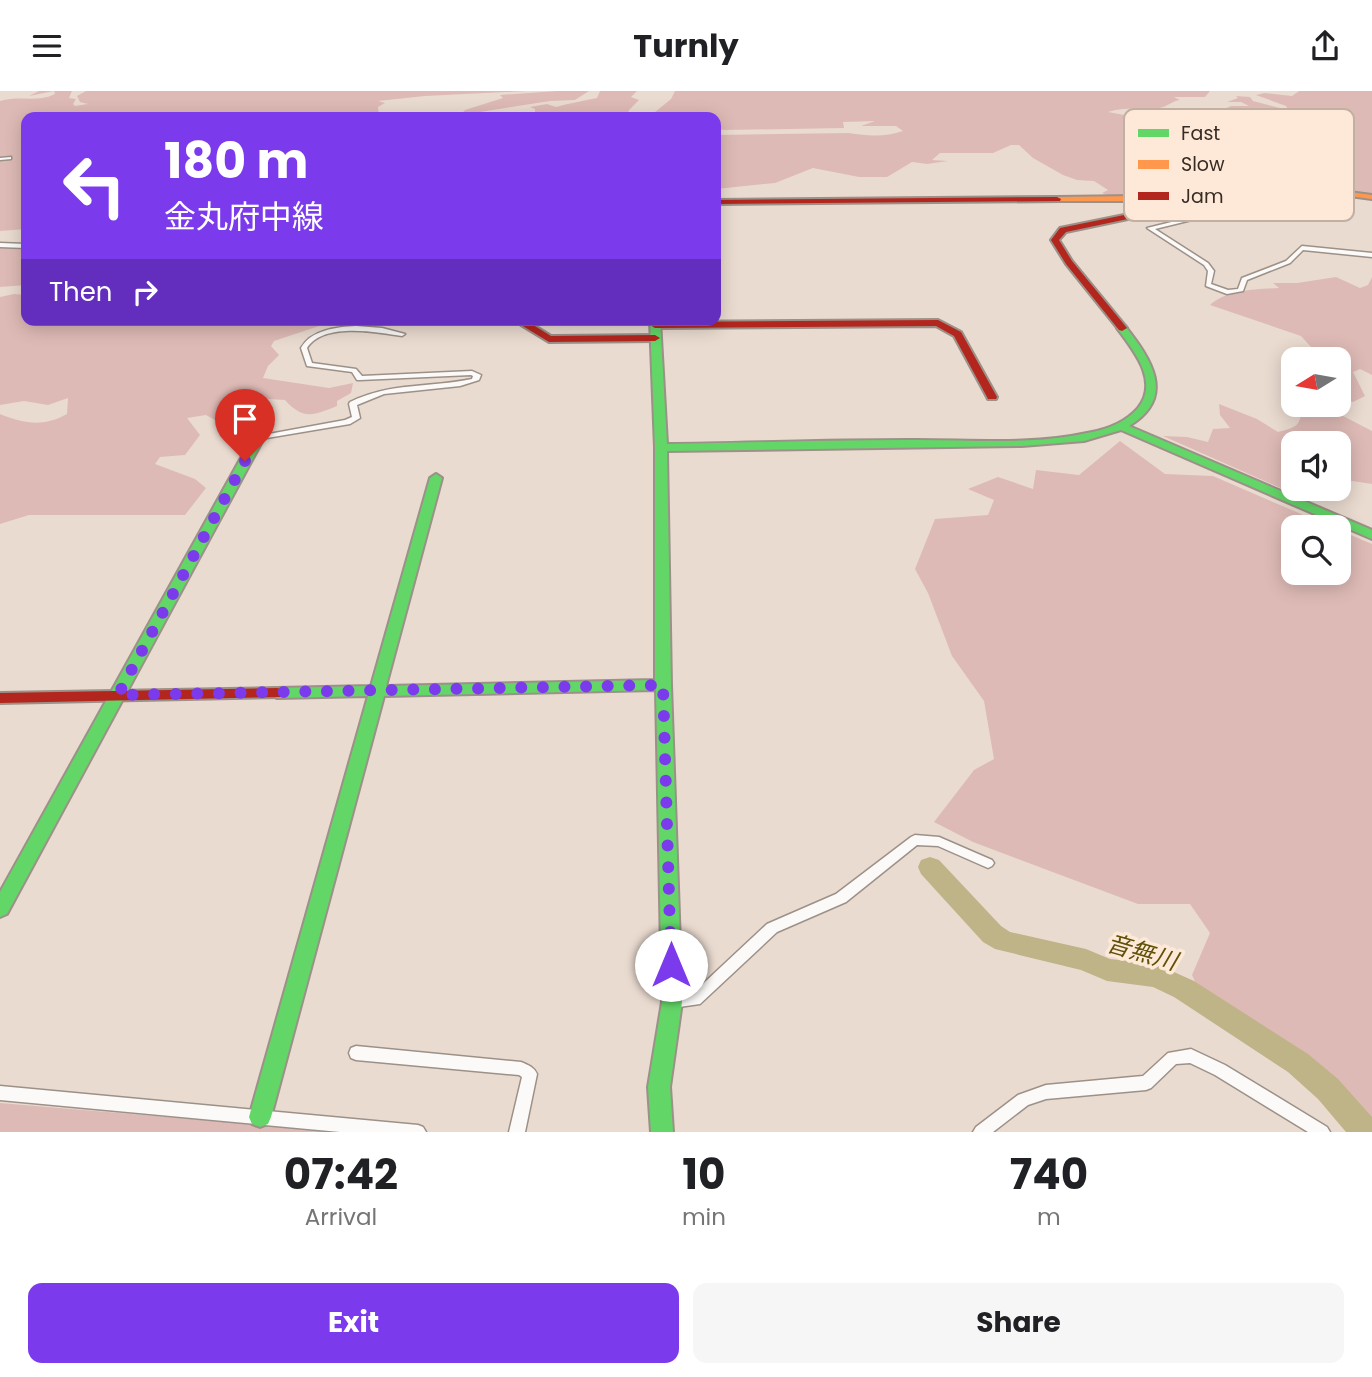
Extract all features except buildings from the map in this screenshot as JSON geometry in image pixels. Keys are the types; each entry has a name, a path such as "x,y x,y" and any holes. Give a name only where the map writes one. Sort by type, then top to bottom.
{"street":[{"path":"0,159 9,158"},
{"path":"1354,195 1372,197"},
{"path":"721,202 1124,198"},
{"path":"660,448 1036,441 1083,436 1120,426 1142,410 1151,393 1153,381 1137,348 1066,260 1055,240 1063,230 1074,226 1124,218"},
{"path":"1181,221 1150,228 1206,264 1211,271 1208,285 1218,290 1241,290 1244,279 1288,263 1302,248 1372,255"},
{"path":"0,245 21,246"},
{"path":"528,326 549,339 655,328 938,323 958,334 992,397"},
{"path":"0,909 258,438 347,422 356,418 354,404 363,398 397,389 475,380 477,375 472,373 360,378 354,370 309,365 304,348 306,342 315,337 346,327 356,326 402,334"},
{"path":"655,328 660,448 671,1002 659,1087 662,1132"},
{"path":"1120,426 1372,535"},
{"path":"260,1118 436,478"},
{"path":"0,698 663,685"},
{"path":"671,1002 695,1000 772,929 841,898 915,840 939,842 988,863"},
{"path":"356,1053 521,1069 530,1075 517,1132"},
{"path":"981,1132 1023,1100 1046,1092 1146,1083 1173,1058 1191,1056 1231,1076 1318,1127 1322,1132"},
{"path":"0,1093 418,1132"}],"shaded area":[{"path":"39,91 54,91 29,96"},
{"path":"54,91 72,91 69,98 76,99 73,104 75,106 88,104 80,102 77,96 86,91 526,91 378,101 385,103 378,107 379,112 21,112 21,229 0,231 0,101 42,98 55,94"},
{"path":"589,91 575,100 463,112 503,98 500,95"},
{"path":"600,91 637,91 631,97 639,100 628,112 535,112 535,109 530,107 547,104 556,107 597,98"},
{"path":"675,91 1210,91 1205,97 1174,97 1180,100 1162,107 1108,112 1124,115 1124,195 1111,197 1102,193 1108,190 1094,181 1077,180 1063,175 1033,158 1019,145 1011,145 993,153 940,153 932,160 948,161 927,164 912,162 887,177 859,177 813,168 775,183 721,188 721,135 876,135 903,131 896,126 861,126 875,121 843,122 844,128 721,130 721,112 655,112 671,99"},
{"path":"1299,91 1372,91 1372,195 1354,192 1354,109 1288,109 1256,95 1265,93 1292,96"},
{"path":"1236,96 1250,97 1253,101 1280,108 1224,109 1231,106 1249,106 1241,102 1227,102 1238,98"},
{"path":"0,247 21,247 21,285 0,287"},
{"path":"1336,277 1360,288 1368,285 1372,277 1372,375 1360,369 1353,372 1365,396 1351,401 1351,347 1311,347 1301,336 1210,305 1233,293 1279,288 1273,283 1297,283"},
{"path":"21,295 21,326 319,326 274,341 271,346 279,355 268,366 263,378 329,388 353,383 351,393 337,401 337,406 315,414 298,411 285,400 241,397 222,407 221,417 215,420 206,415 187,418 200,435 185,455 160,457 155,464 195,479 206,488 185,515 29,515 0,524 0,414 26,422 50,421 67,414 68,398 48,405 24,401 0,405 0,297"},
{"path":"1219,404 1281,431 1281,488 1163,436 1187,437 1208,442 1213,429 1230,428 1220,415"},
{"path":"1301,417 1345,417 1372,431 1372,484 1351,481 1351,431 1281,431 1297,424"},
{"path":"1120,441 1165,474 1213,476 1303,515 1281,515 1281,585 1351,585 1351,535 1372,544 1372,1132 1349,1132 1343,1115 1297,1069 1210,1015 1192,975 1210,933 1190,904 1138,904 973,842 934,822 974,770 994,759 984,701 952,656 928,593 915,569 935,519 988,515 994,500 968,489 998,477 1033,489 1036,470 1079,475"},
{"path":"0,1103 346,1132 0,1132"}],"waterway":[{"name":"音無川","path":"930,867 992,934 1004,941 1086,960 1107,970 1156,976 1184,989 1298,1063 1328,1089 1365,1132"}],"traffic: fast":[{"path":"655,326 661,448 663,685 672,1002 659,1087 662,1132"},
{"path":"661,448 1022,443 1084,437 1110,431 1129,422 1142,411 1152,387 1146,363 1122,328"},
{"path":"1120,426 1372,535"},
{"path":"0,909 258,438"},
{"path":"260,1117 436,478"},
{"path":"277,693 663,685"}],"traffic: slow":[{"path":"1354,195 1372,197"},
{"path":"1057,199 1124,198"}],"traffic: jam":[{"path":"721,202 1057,199"},
{"path":"1122,328 1069,262 1055,240 1063,230 1124,217"},
{"path":"721,325 938,323 958,334 992,397"},
{"path":"528,326 549,339 655,338"},
{"path":"0,698 277,693"}],"route":[{"path":"245,461 118,695 663,685 671,965"}]}
